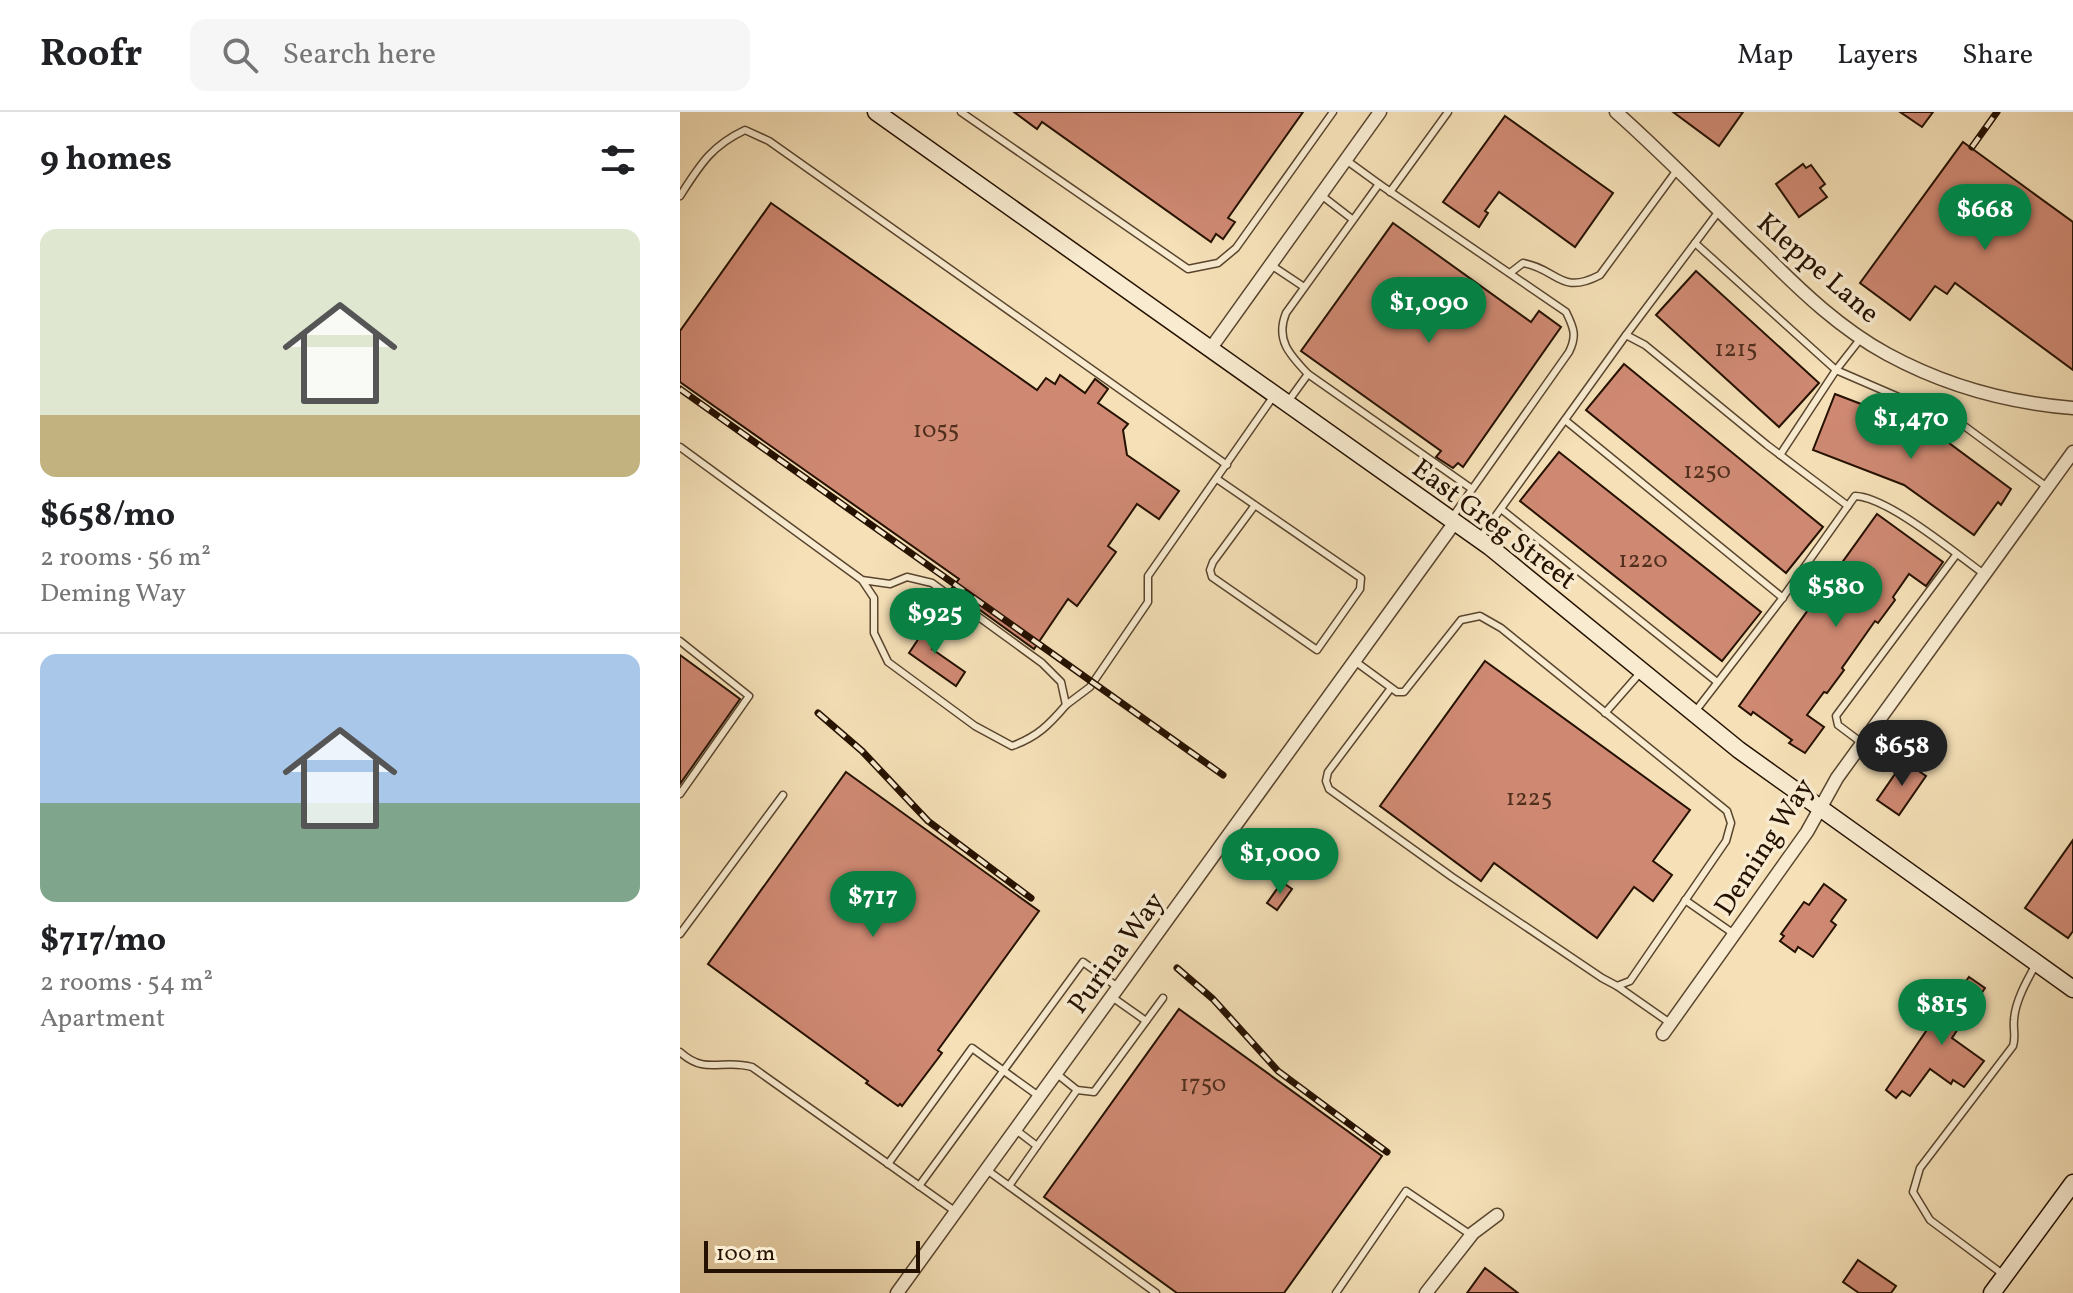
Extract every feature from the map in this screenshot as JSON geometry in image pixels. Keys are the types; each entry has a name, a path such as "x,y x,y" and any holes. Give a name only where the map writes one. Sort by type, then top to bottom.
{"main road":[{"name":"East Greg Street","path":"876,112 1479,539 1739,750 2073,989"},
{"path":"1992,1293 2073,1183"}],"street":[{"path":"1211,348 1380,112"},
{"name":"Kleppe Lane","path":"1616,112 1796,286 1861,338 1899,360 1960,385 2031,403 2073,408"},
{"name":"Deming Way","path":"1666,1029 1807,832 1837,778 2073,452"},
{"name":"Purina Way","path":"897,1293 1356,662 1453,521"},
{"path":"1426,1293 1471,1235 1497,1215"}],"lane":[{"path":"961,112 1188,269 1218,263 1236,248 1333,112"},
{"path":"1390,192 1448,112"},
{"path":"680,196 705,157 725,139 745,130 1227,465"},
{"path":"1346,160 1566,312 1575,331 1569,352 1472,489 1453,521"},
{"path":"1510,273 1523,263 1534,265 1570,284 1585,283 1600,275 1677,170"},
{"path":"1379,184 1286,313 1282,338 1288,354 1308,374 1472,489"},
{"path":"1321,195 1352,219"},
{"path":"1479,539 1719,211"},
{"path":"1695,243 1836,370 1963,425 2048,487"},
{"path":"1271,265 1304,287"},
{"path":"1626,335 1645,345 1848,506"},
{"path":"1780,455 1861,338"},
{"path":"680,447 862,580 874,598 874,633 888,662 975,726 1012,746 1034,738 1046,729 1066,705 1090,687 1148,602 1148,576 1227,465 1281,398 1308,374"},
{"path":"1565,420 1783,598"},
{"path":"1217,479 1255,505 1361,578 1360,589 1317,650 1212,577 1210,570 1213,562 1255,505"},
{"path":"1694,713 1783,598 1855,496 1867,497 1889,508 1984,574"},
{"path":"1501,509 1717,682"},
{"path":"1862,743 1838,725 1836,716 1956,555"},
{"path":"862,580 890,584 907,577 932,583 1042,663 1061,682 1066,705"},
{"path":"1356,662 1397,692 1404,692 1461,620 1480,616 1501,628 1729,813 1731,823 1726,841 1630,981 1617,986"},
{"path":"680,641 749,696 680,794"},
{"path":"1605,713 1642,671"},
{"path":"1391,688 1328,772 1326,781 1329,789 1452,877 1617,986 1666,1029"},
{"path":"680,934 783,795"},
{"path":"1685,900 1734,934"},
{"path":"919,1186 1083,962 1146,1021"},
{"path":"2005,1275 1930,1220 1918,1205 1913,1192 1920,1168 2013,1046 2016,1038 2014,1019 2023,987 2036,962"},
{"path":"1057,1074 1077,1090 1094,1092 1163,998"},
{"path":"888,1164 972,1048 1040,1097"},
{"path":"680,1052 693,1063 703,1066 738,1063 752,1067 956,1212"},
{"path":"1009,1186 1077,1090"},
{"path":"1016,1130 1037,1146"},
{"path":"987,1170 1156,1293"},
{"path":"1336,1293 1406,1191 1471,1235"}],"building":[{"path":"1014,112 1303,112 1228,218 1235,222 1223,239 1216,234 1211,242 1042,122 1037,129"},
{"path":"1673,112 1743,112 1719,146"},
{"path":"1900,112 1933,112 1922,127"},
{"path":"1505,116 1613,193 1575,247 1499,192 1485,211 1488,213 1479,227 1443,202"},
{"path":"1963,142 2073,222 2073,370 1955,283 1947,294 1935,286 1910,320 1860,283"},
{"path":"1803,164 1806,168 1811,165 1825,184 1820,188 1827,197 1799,217 1776,184"},
{"path":"771,203 1037,390 1046,378 1055,384 1060,375 1085,393 1095,379 1108,389 1098,403 1128,424 1123,430 1127,455 1179,491 1159,519 1137,504 1108,546 1116,552 1077,606 1068,599 1034,649 951,589 959,579 680,382 680,331"},
{"path":"1393,223 1531,322 1539,311 1561,327 1463,467 1458,463 1453,468 1436,457 1441,451 1301,351"},
{"path":"1696,271 1819,383 1779,427 1656,315"},
{"path":"1624,364 1823,527 1786,573 1586,410"},
{"path":"1835,394 1934,432 2011,489 1974,535 1904,485 1813,450"},
{"path":"1559,452 1761,612 1722,661 1520,501"},
{"path":"1877,514 1943,562 1926,586 1909,574 1893,597 1895,600 1878,623 1875,621 1842,668 1844,670 1807,715 1824,727 1805,753 1753,712 1751,715 1739,706"},
{"path":"929,623 943,632 932,649 965,672 956,686 909,653"},
{"path":"680,655 740,699 680,784"},
{"path":"1485,661 1690,810 1653,861 1672,875 1653,901 1634,887 1597,938 1494,863 1481,881 1380,806"},
{"path":"1904,761 1926,776 1899,815 1877,800"},
{"path":"846,772 1039,911 938,1050 942,1053 902,1106 866,1083 868,1081 708,964"},
{"path":"2073,840 2073,931 2068,938 2025,908"},
{"path":"1282,882 1292,889 1277,910 1267,903"},
{"path":"1824,884 1846,900 1831,921 1836,925 1813,957 1798,947 1795,952 1780,941 1784,936 1781,934 1804,902 1809,905"},
{"path":"1969,977 1985,988 1952,1038 1984,1061 1964,1087 1953,1080 1951,1084 1930,1069 1910,1096 1902,1091 1896,1098 1886,1090 1937,1015 1940,1017"},
{"path":"1179,1009 1382,1156 1284,1293 1177,1293 1044,1197"},
{"path":"1858,1260 1896,1286 1891,1293 1859,1293 1843,1282"},
{"path":"1485,1268 1518,1293 1467,1293"}],"railway":[{"path":"1972,147 1997,112"},
{"path":"680,389 1223,775"},
{"path":"818,713 862,751 928,821 1031,898"},
{"path":"1177,968 1213,999 1278,1071 1387,1152"}]}
